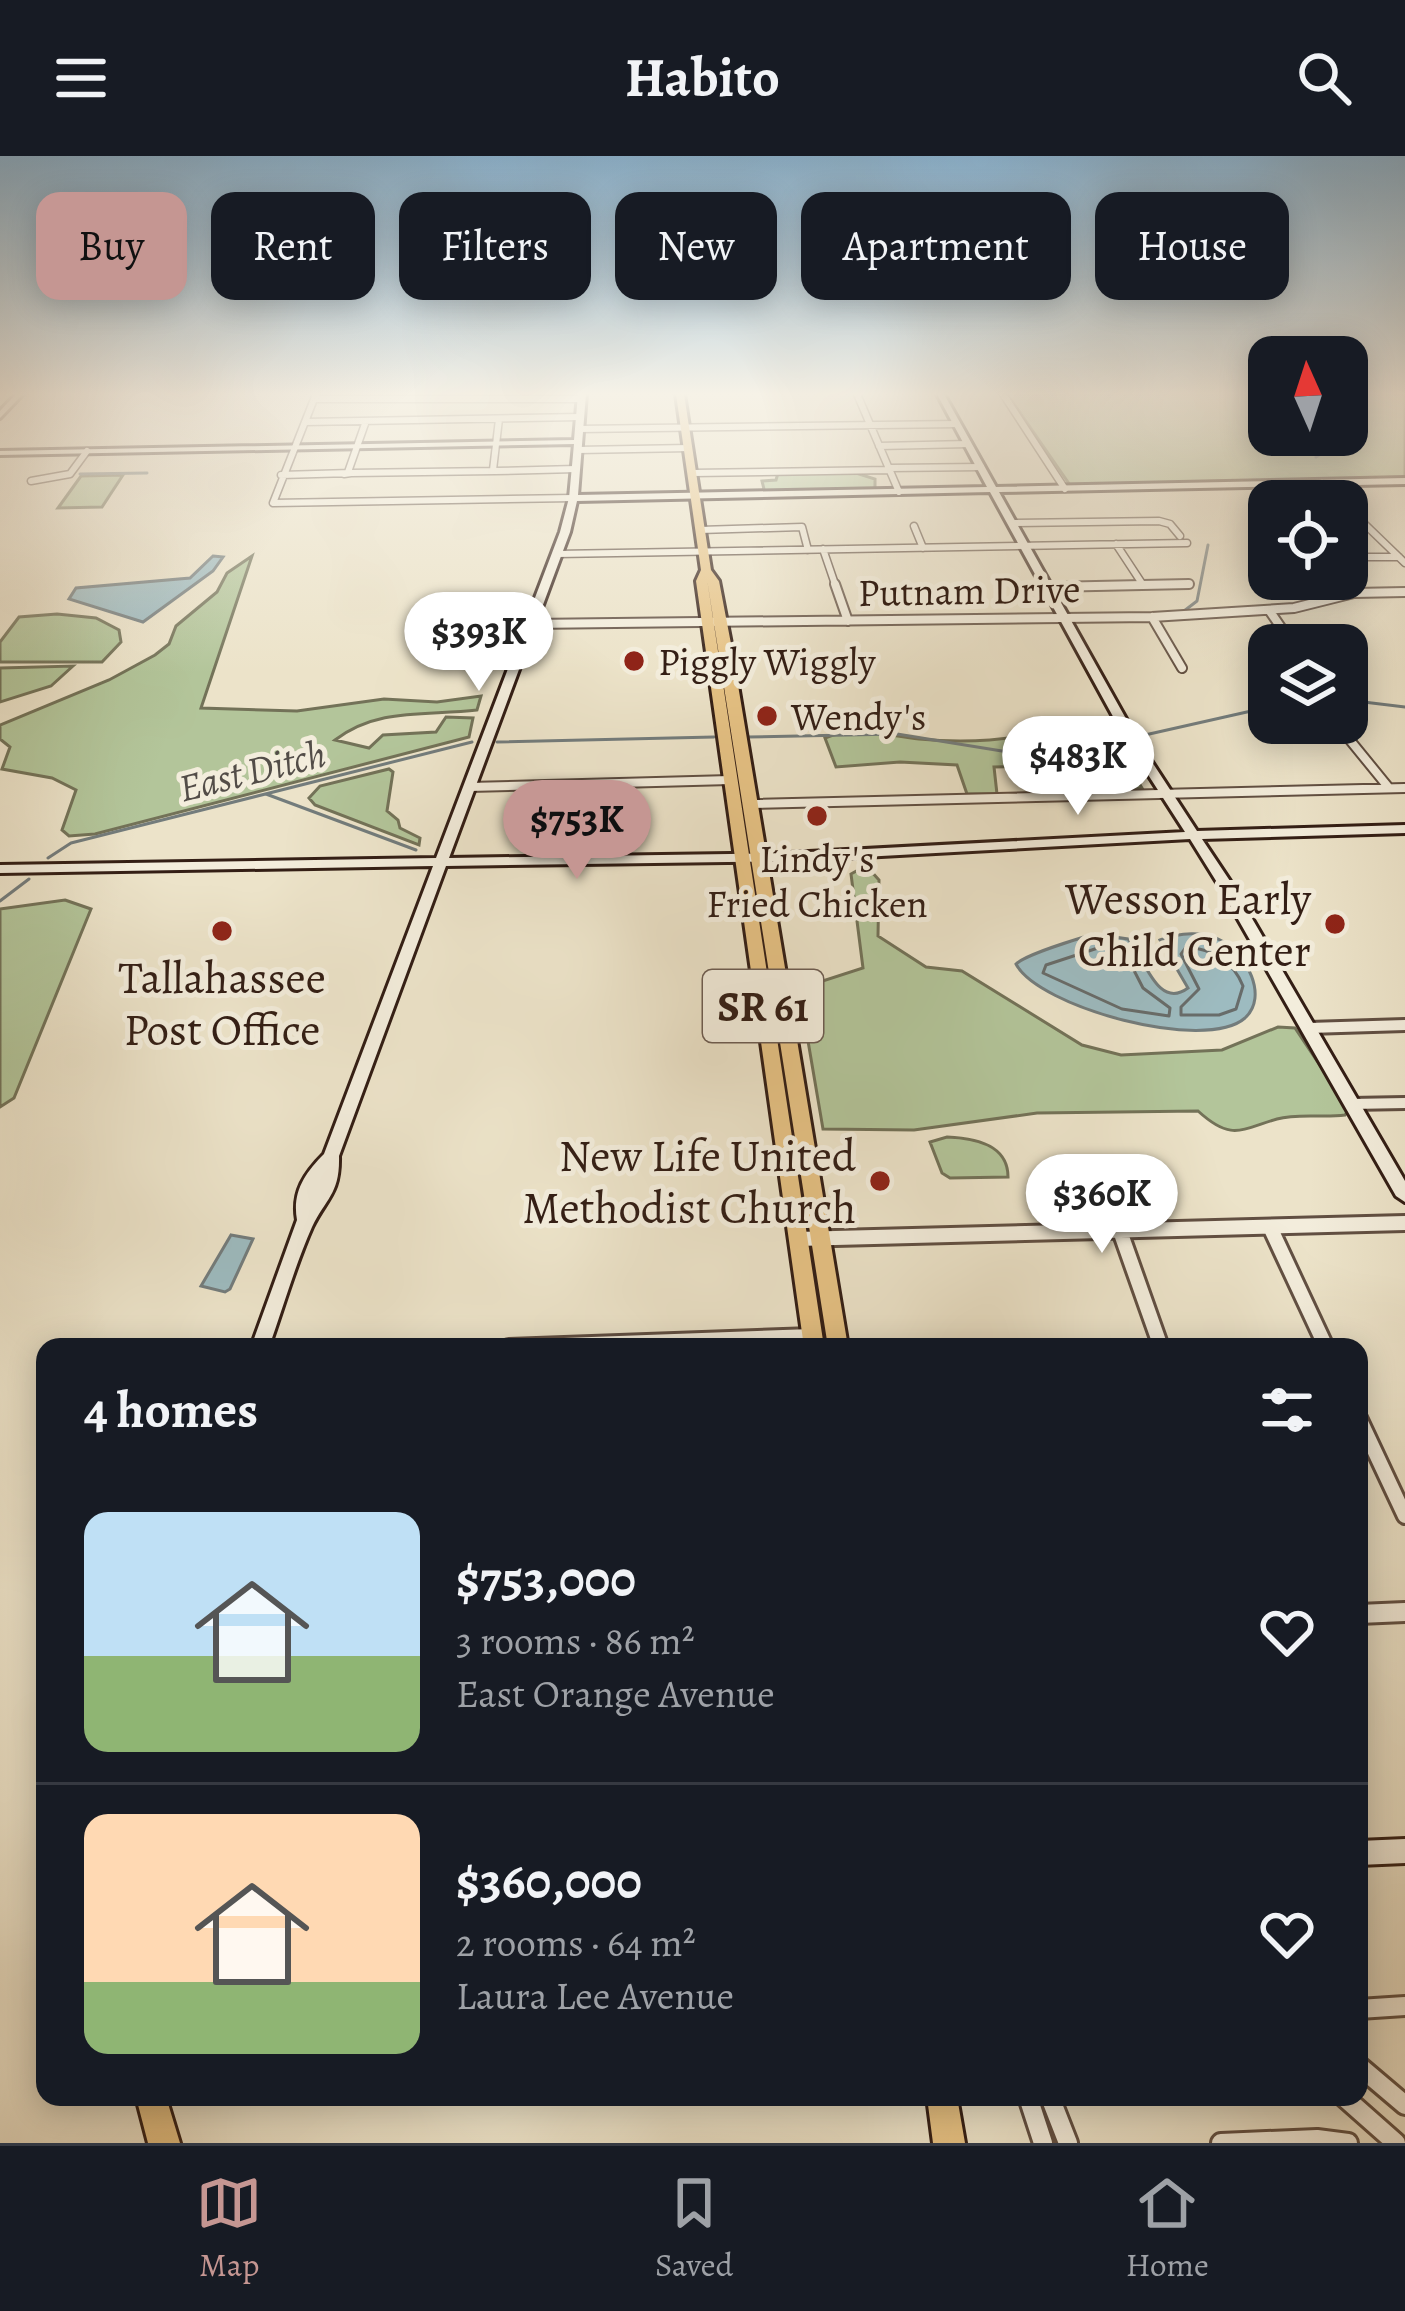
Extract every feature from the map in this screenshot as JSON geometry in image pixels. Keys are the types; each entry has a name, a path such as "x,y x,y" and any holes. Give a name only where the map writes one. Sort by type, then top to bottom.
{"main road":[{"path":"263,1338 306,1220 320,1205 332,1173 331,1156 557,554 574,487"},
{"name":"SR 61","path":"694,487 706,570 714,581 714,621 735,777 837,1338"},
{"path":"992,487 1163,794 1309,1028 1405,1196"},
{"path":"573,498 1162,487"},
{"name":"SR 61","path":"735,777 750,804 750,855 812,1338"},
{"path":"0,869 750,855 1189,831 1405,825"},
{"path":"1368,1853 1405,1851"},
{"path":"154,2106 164,2143"},
{"path":"943,2106 949,2143"}],"street":[{"path":"277,487 271,502 573,498"},
{"path":"338,502 343,487"},
{"path":"490,500 491,487"},
{"path":"897,487 899,492"},
{"path":"557,554 1184,540 1170,524 1159,521 1013,524"},
{"path":"914,526 923,548"},
{"path":"1368,526 1401,556"},
{"path":"700,530 802,527 808,550"},
{"path":"1116,544 1143,585"},
{"path":"823,549 848,621"},
{"path":"1368,557 1401,556"},
{"path":"1049,586 1189,584"},
{"name":"Putnam Drive","path":"530,625 1152,617 1269,610 1354,592 1405,592"},
{"path":"1269,610 1279,624"},
{"path":"1152,617 1182,668"},
{"path":"1353,744 1389,788"},
{"path":"469,787 735,777"},
{"path":"750,804 1405,788"},
{"path":"1309,1028 1405,1024"},
{"path":"1352,1104 1405,1102"},
{"path":"797,1239 1405,1223"},
{"path":"1270,1227 1322,1338"},
{"path":"1120,1231 1158,1338"},
{"path":"1368,1437 1405,1516"},
{"path":"1368,1614 1405,1612"},
{"path":"1368,2008 1405,2006"},
{"path":"1368,2074 1405,2105"},
{"path":"1031,2106 1043,2143"},
{"path":"1054,2106 1068,2143"},
{"path":"1354,2106 1396,2143"},
{"path":"1221,2143 1317,2139 1348,2143"}],"green space":[{"path":"73,487 115,487 102,507 58,508"},
{"path":"763,487 875,487 875,489 765,493"},
{"path":"252,556 201,708 297,711 384,699 437,702 481,696 477,710 386,718 351,729 335,740 369,748 383,735 436,732 446,717 473,718 469,737 95,834 69,836 62,830 76,790 52,778 2,769 10,747 0,739 0,725 109,680 155,655 169,644 176,626 217,592 227,573"},
{"path":"19,617 96,618 119,630 121,642 102,662 0,662 0,642"},
{"path":"73,666 51,686 0,702 0,668"},
{"path":"1091,730 1113,739 1142,788 1049,792 1043,766 994,767 997,794 967,794 957,765 900,762 836,767 825,738 860,732 969,741"},
{"path":"389,769 393,772 387,811 400,828 420,838 419,845 315,805 309,798 320,786"},
{"path":"870,870 879,880 878,936 926,967 962,971 1082,1045 1121,1055 1222,1050 1278,1027 1295,1028 1349,1109 1345,1115 1285,1117 1236,1130 1219,1126 1198,1111 1037,1113 914,1130 823,1129 800,994 804,987 863,968 851,874"},
{"path":"65,900 91,909 14,1098 0,1107 0,909"},
{"path":"947,1137 978,1141 996,1150 1008,1177 950,1178 942,1173 930,1142"}],"water":[{"path":"213,556 223,557 213,571 143,622 69,599 76,588 190,578"},
{"path":"1094,934 1128,939 1160,987 1177,993 1188,988 1160,940 1191,934 1215,938 1239,955 1252,976 1252,1009 1245,1018 1225,1027 1161,1028 1055,996 1016,964"},
{"path":"231,1235 253,1239 230,1289 201,1286"}],"waterway":[{"path":"1184,611 1197,601 1208,545"},
{"name":"East Ditch","path":"1368,703 1405,707"},
{"name":"East Ditch","path":"1136,737 1248,712"},
{"name":"East Ditch","path":"748,737 897,734 1008,752 1127,738"},
{"name":"East Ditch","path":"497,742 714,737"},
{"name":"East Ditch","path":"48,858 71,843 472,742"},
{"path":"266,794 416,850"},
{"name":"East Ditch","path":"0,901 29,879"}],"place":[{"name":"Piggly Wiggly","path":"634,661"},
{"name":"Wendy's","path":"767,716"},
{"name":"Lindy's Fried Chicken","path":"817,816"},
{"name":"Wesson Early Child Center","path":"1335,924"},
{"name":"Tallahassee Post Office","path":"222,931"},
{"name":"New Life United Methodist Church","path":"880,1181"}]}
